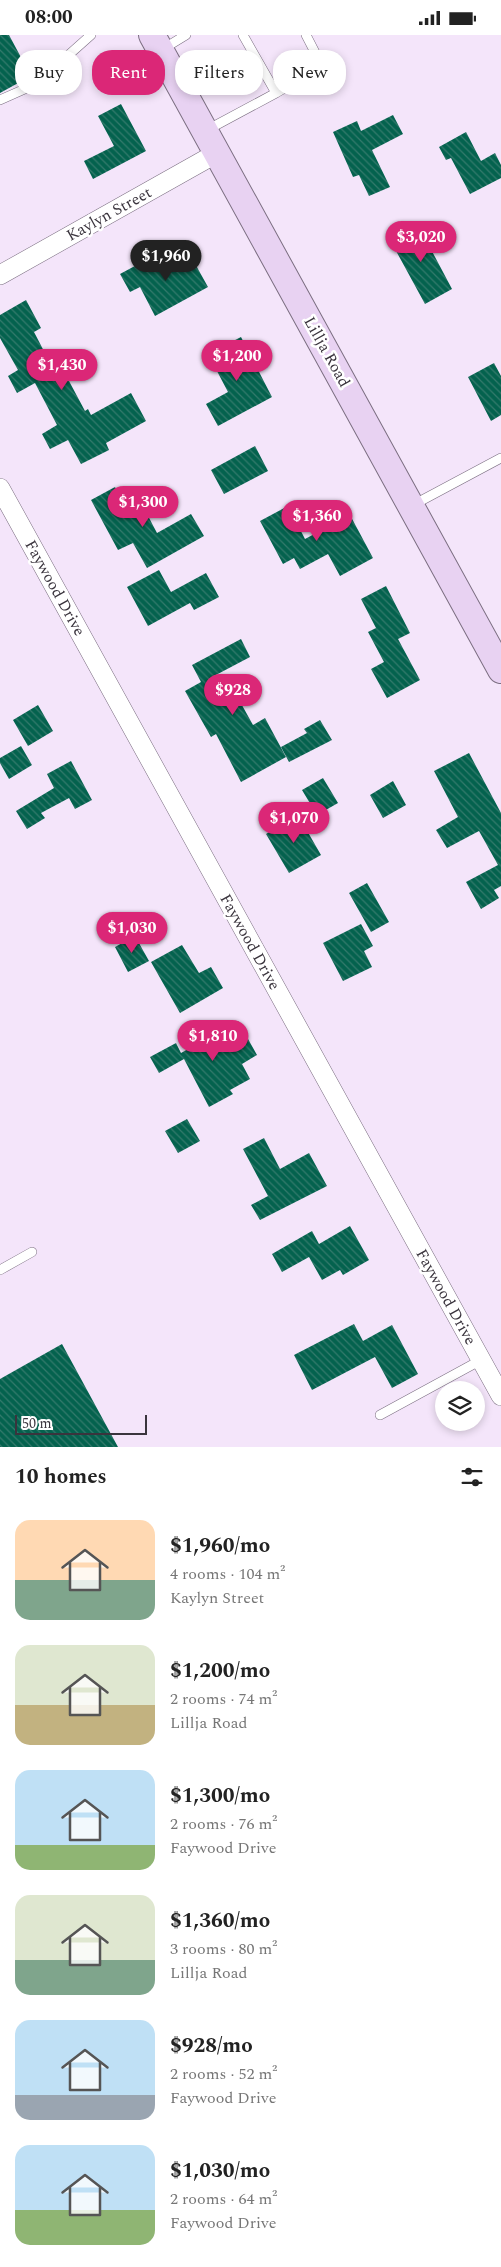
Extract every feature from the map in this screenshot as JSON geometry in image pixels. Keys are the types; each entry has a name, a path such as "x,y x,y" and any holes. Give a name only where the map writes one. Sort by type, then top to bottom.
{"street":[{"name":"Lillja Road","path":"156,43 411,506 490,641 501,670"},
{"name":"Kaylyn Street","path":"0,275 211,142"},
{"name":"Faywood Drive","path":"0,488 501,1397"}],"lane":[{"path":"0,101 36,85 91,35"},
{"path":"156,43 186,35"},
{"path":"243,35 273,88"},
{"path":"306,35 314,50"},
{"path":"211,142 273,95"},
{"path":"411,506 501,459"},
{"path":"0,1270 32,1252"},
{"path":"380,1415 481,1360"}],"building":[{"path":"0,35 9,35 17,50 15,50 15,85 0,93"},
{"path":"121,104 146,151 93,179 84,161 114,146 98,116"},
{"path":"393,115 403,134 372,150 390,187 369,196 359,175 353,177 333,132 357,121 361,131"},
{"path":"466,132 481,161 495,153 501,165 501,178 470,194 451,158 446,160 439,147"},
{"path":"417,223 452,289 425,304 389,238"},
{"path":"188,251 208,287 155,316 140,287 130,292 120,274 146,260 152,271"},
{"path":"26,300 41,328 34,332 46,355 53,351 85,411 88,409 91,415 131,393 146,421 106,443 109,450 81,464 68,440 50,449 42,434 57,425 35,383 17,393 8,376 18,370 0,338 0,315"},
{"path":"241,337 272,397 218,426 206,404 228,392 208,354"},
{"path":"494,363 501,376 501,415 491,421 468,377"},
{"path":"255,446 268,471 224,494 211,470"},
{"path":"115,487 123,502 137,495 157,533 191,514 204,536 147,568 133,543 118,550 91,500"},
{"path":"288,506 305,539 350,515 373,558 340,576 328,554 300,569 294,558 283,564 260,521"},
{"path":"159,570 171,592 206,573 219,597 194,610 190,603 148,626 127,587"},
{"path":"386,586 410,633 398,639 420,680 387,698 371,669 384,662 368,632 376,628 361,599"},
{"path":"241,639 250,657 214,676 229,703 238,698 253,725 265,718 286,757 241,782 216,734 211,737 185,691 201,682 192,665"},
{"path":"38,705 53,731 28,746 13,720"},
{"path":"320,720 332,740 289,762 281,747 307,733 304,729"},
{"path":"21,746 32,765 9,779 0,763 0,758"},
{"path":"469,753 501,813 501,886 494,890 499,898 481,909 466,882 498,865 479,831 447,848 436,830 458,817 434,771"},
{"path":"71,761 92,800 75,809 69,798 41,813 45,818 27,829 16,811 54,788 47,774"},
{"path":"323,778 338,803 317,815 302,790"},
{"path":"393,781 406,805 383,818 370,795"},
{"path":"298,815 321,855 289,873 266,834"},
{"path":"367,883 389,922 371,932 349,893"},
{"path":"361,924 373,946 364,951 372,967 343,981 323,943"},
{"path":"135,936 149,961 128,972 115,947"},
{"path":"182,945 199,973 211,967 223,988 180,1013 151,962"},
{"path":"238,1021 257,1055 242,1064 250,1079 230,1090 233,1094 209,1107 184,1059 159,1073 150,1057 176,1043 181,1053"},
{"path":"187,1119 200,1141 178,1153 165,1131"},
{"path":"264,1138 280,1169 309,1153 327,1186 260,1220 251,1205 268,1196 243,1149"},
{"path":"350,1226 369,1260 343,1275 340,1270 322,1280 309,1257 282,1272 272,1254 312,1231 319,1244"},
{"path":"354,1324 363,1341 392,1325 418,1374 392,1388 375,1357 312,1390 294,1355"},
{"path":"62,1344 118,1447 0,1447 0,1379"}]}
